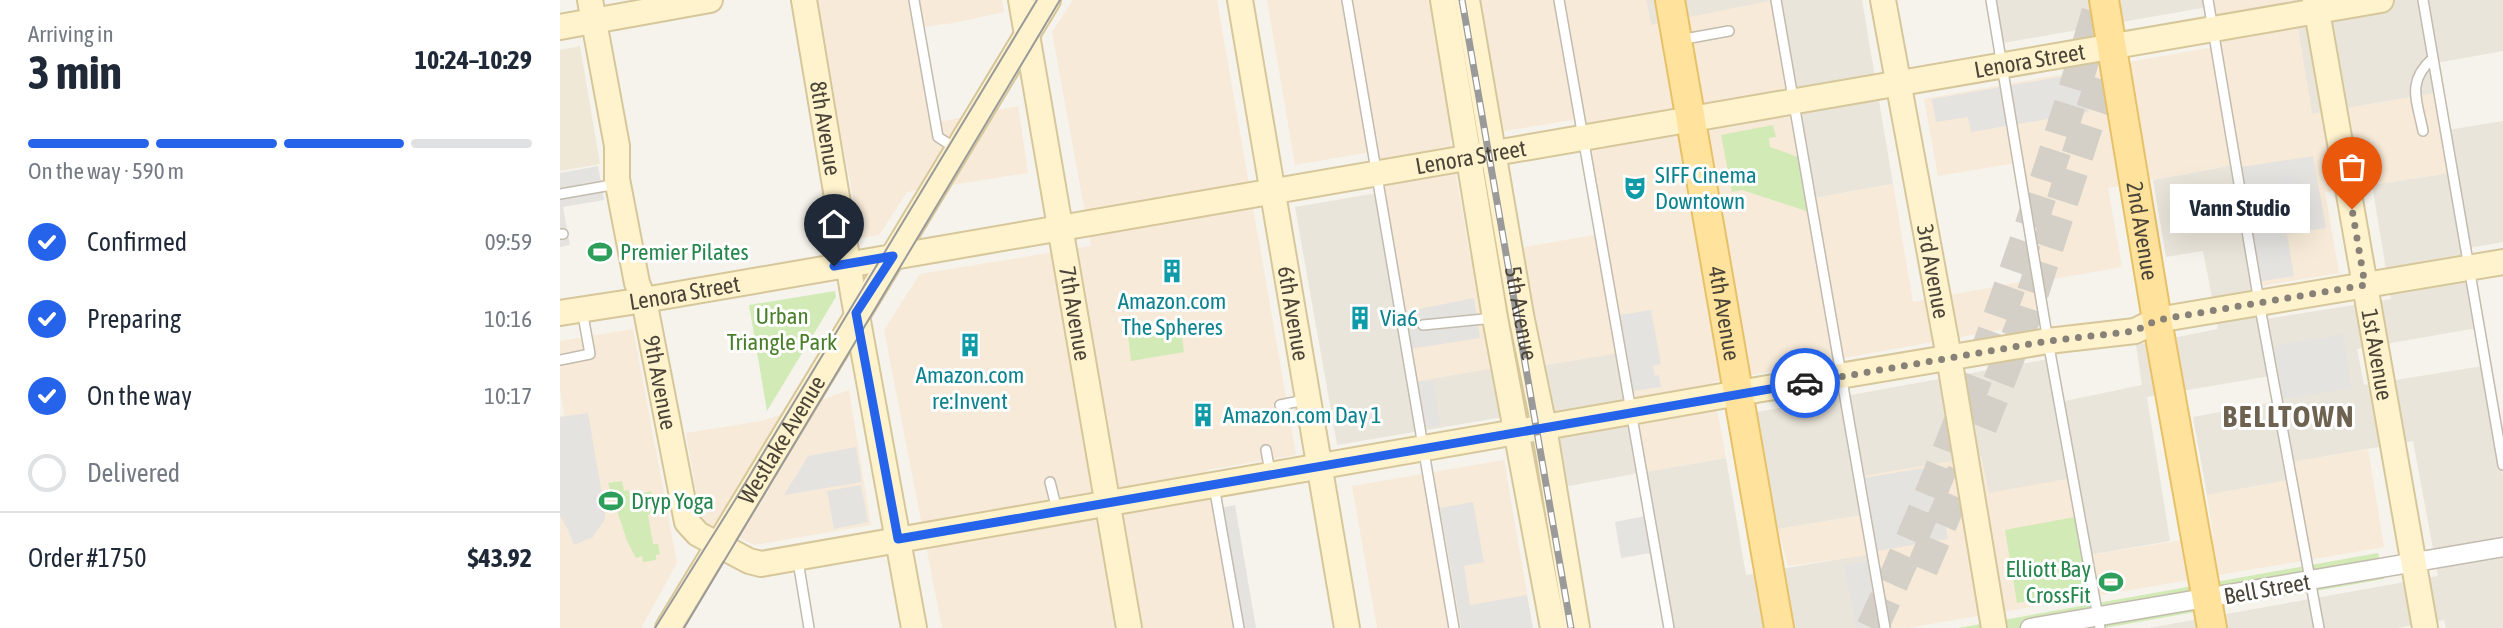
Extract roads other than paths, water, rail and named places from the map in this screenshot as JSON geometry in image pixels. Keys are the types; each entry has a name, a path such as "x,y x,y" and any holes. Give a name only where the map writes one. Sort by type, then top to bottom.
{"main road":[{"name":"8th Avenue","path":"804,0 856,313 914,628"},
{"name":"7th Avenue","path":"1021,0 1129,628"},
{"name":"Westlake Avenue","path":"673,626 717,545 1048,0"},
{"name":"6th Avenue","path":"1240,0 1347,628"},
{"name":"5th Avenue","path":"1443,0 1544,427 1577,628"},
{"name":"5th Avenue","path":"1467,0 1495,318 1553,628"},
{"name":"4th Avenue","path":"1670,0 1779,628"},
{"name":"3rd Avenue","path":"1884,0 1949,357 1994,628"},
{"name":"2nd Avenue","path":"2104,0 2212,628"},
{"name":"Lenora Street","path":"571,310 644,300 2112,45 2316,5 2381,0"},
{"path":"560,27 592,11 702,1"},
{"name":"1st Avenue","path":"2316,5 2425,628"},
{"name":"9th Avenue","path":"592,11 617,146 618,184 637,283 644,300 687,522 698,534 717,545 761,564 1214,484 1268,462 1318,465 1423,448 1949,357 2048,341 2135,331 2157,320 2503,262"}],"street":[{"name":"Bell Street","path":"2030,628 2098,622 2207,599 2503,547"}],"lane":[{"path":"914,0 938,137 957,149"},
{"path":"1347,0 1454,628"},
{"path":"1559,0 1669,628"},
{"path":"1776,0 1885,628"},
{"path":"1991,0 2098,622"},
{"path":"2208,0 2259,302 2319,628"},
{"path":"2423,0 2503,465"},
{"path":"1677,40 1729,31"},
{"path":"2423,131 2415,82 2420,70 2433,58"},
{"path":"560,194 618,184"},
{"path":"560,360 590,354 571,310"},
{"path":"1423,326 1495,318"},
{"path":"1280,405 1307,400"},
{"path":"1050,482 1057,512"},
{"path":"1214,484 1239,628"},
{"path":"797,558 809,628"}],"tunnel":[{"path":"1872,628 1939,474 1998,318 2052,160 2101,0"},
{"path":"1981,427 2026,314 2114,36"},
{"path":"1922,569 1963,472"}],"tram line":[{"path":"655,628 1037,0"},
{"path":"684,628 1060,0"}],"railway":[{"path":"1462,0 1571,628"}],"place":[{"name":"SIFF Cinema Downtown","path":"1635,188"},
{"name":"Vann Studio","path":"2352,209"},
{"name":"Premier Pilates","path":"600,252"},
{"name":"Amazon.com The Spheres","path":"1172,271"},
{"name":"Via6","path":"1360,318"},
{"name":"Amazon.com re:Invent","path":"970,345"},
{"name":"Amazon.com Day 1","path":"1203,415"},
{"name":"Dryp Yoga","path":"611,501"},
{"name":"Elliott Bay CrossFit","path":"2111,582"}],"district":[{"name":"BELLTOWN","path":"2289,417"}],"park label":[{"name":"Urban Triangle Park","path":"782,329"}]}
